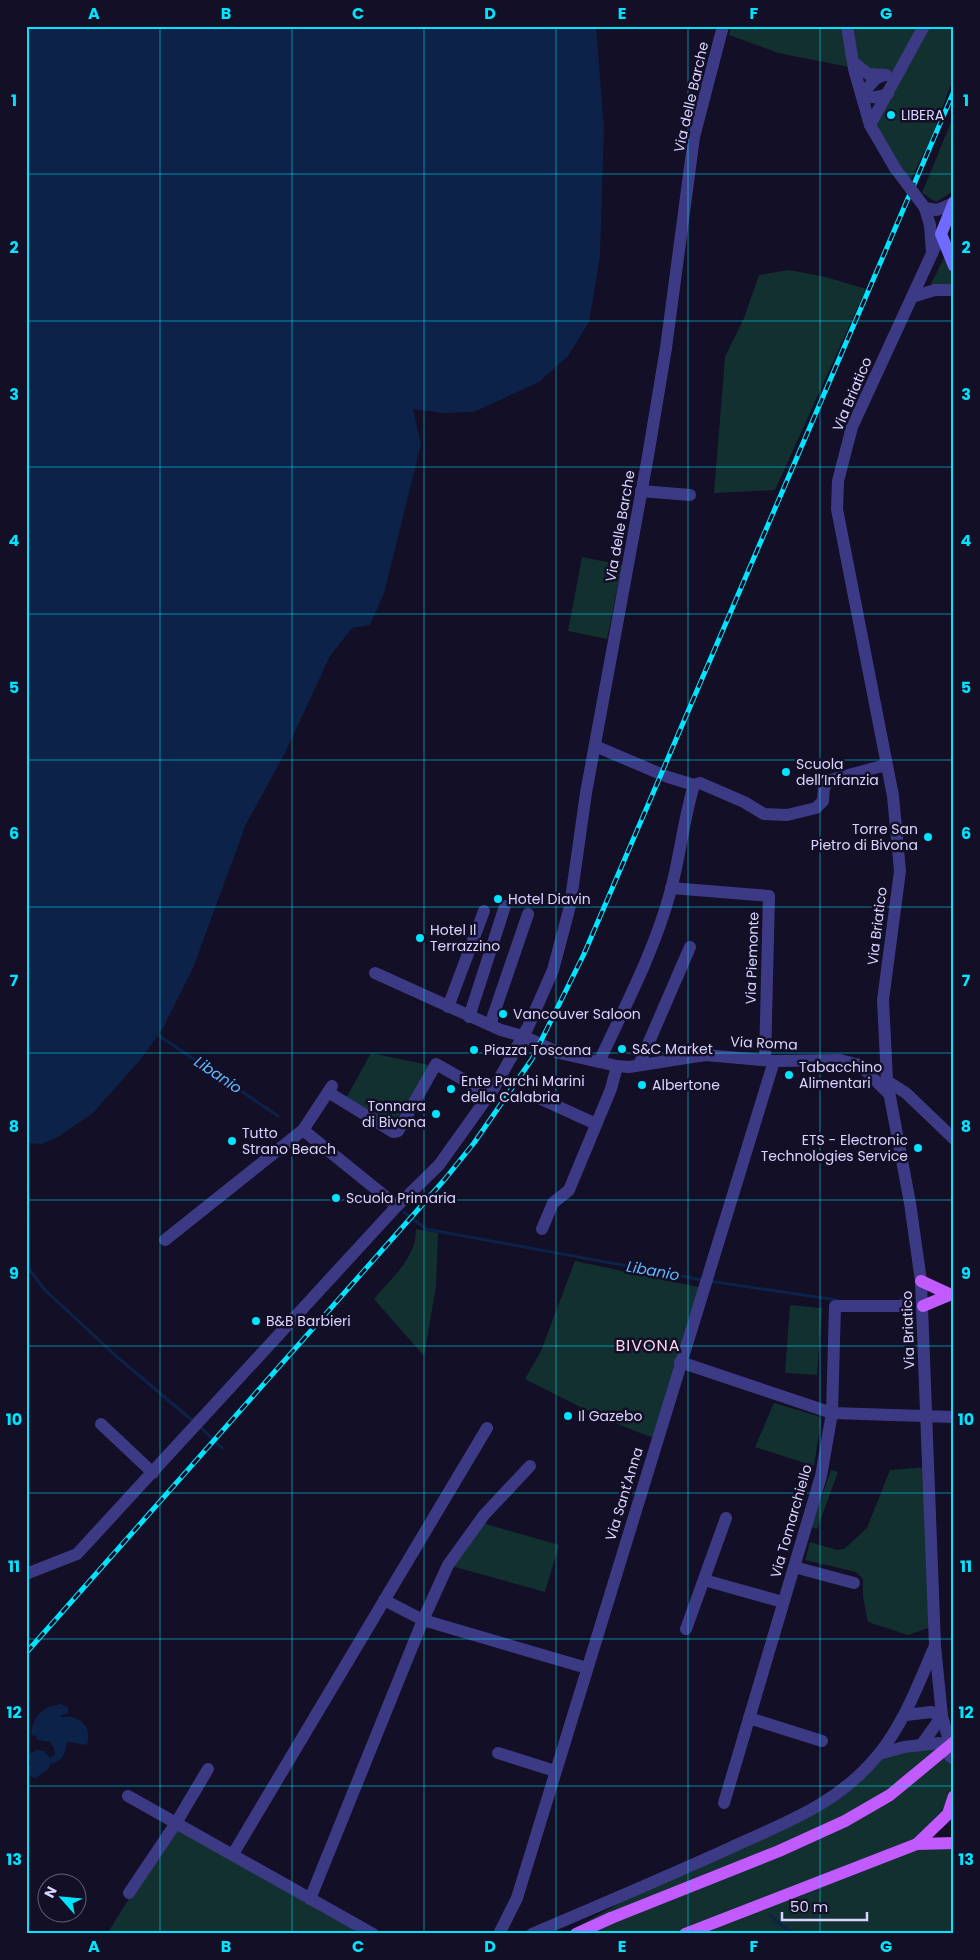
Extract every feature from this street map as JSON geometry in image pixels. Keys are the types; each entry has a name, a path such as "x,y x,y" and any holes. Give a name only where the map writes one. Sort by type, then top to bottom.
{"main road":[{"path":"921,1281 952,1294"},
{"path":"923,1306 952,1294"},
{"path":"576,1934 611,1918 779,1851 845,1821 890,1795 954,1742"},
{"path":"917,1844 951,1814 954,1796"},
{"path":"685,1934 917,1844 954,1843"}],"street":[{"name":"Via delle Barche","path":"26,1574 77,1554 397,1206 439,1165 489,1094 526,1032 553,970 570,906 594,746 642,491 666,348 694,137 723,26"},
{"path":"847,26 853,62 870,124 895,168 931,209 954,266"},
{"path":"870,124 924,26"},
{"path":"853,62 868,74 890,75 902,69"},
{"path":"862,95 875,79 884,75"},
{"path":"862,95 869,98 877,98 888,94"},
{"path":"931,209 954,202"},
{"path":"941,234 954,202"},
{"path":"931,209 932,255"},
{"path":"930,225 954,242"},
{"name":"Via Briatico","path":"941,234 852,427 838,481 838,509 893,796 900,871 883,1000 888,1087 910,1203 921,1281 935,1646 942,1716 954,1759"},
{"path":"912,297 935,290 954,290"},
{"path":"642,491 690,495"},
{"path":"594,746 668,777 694,785 700,783 744,802 764,814 787,815 816,808 823,802 824,787 830,780 886,765"},
{"path":"599,1062 642,969 671,888 686,813 694,785"},
{"name":"Via Piemonte","path":"671,888 769,896 770,1060"},
{"path":"469,1017 504,906"},
{"path":"448,1007 484,911"},
{"path":"490,1025 528,914"},
{"path":"639,1065 690,948"},
{"name":"Via Roma","path":"375,973 469,1017 490,1025 526,1032 558,1053 617,1066 639,1065 705,1055 770,1060 840,1060 860,1065 888,1087 906,1093 954,1139"},
{"name":"Via Sant'Anna","path":"500,1934 517,1898 703,1288 770,1060"},
{"path":"165,1240 302,1130 330,1089 393,1132 398,1131 436,1064 489,1094"},
{"path":"542,1229 553,1203 569,1190 617,1066"},
{"path":"539,1098 596,1124"},
{"path":"302,1130 397,1206"},
{"name":"Via Tomarchiello","path":"724,1803 821,1476 832,1413 835,1306 903,1306"},
{"path":"680,1362 832,1413 925,1418 954,1417"},
{"path":"101,1424 153,1473"},
{"path":"233,1854 488,1428"},
{"path":"310,1900 423,1620 448,1565 484,1515 530,1466"},
{"path":"686,1629 726,1518"},
{"path":"794,1567 854,1583"},
{"path":"704,1580 784,1602"},
{"path":"384,1600 423,1620 587,1668"},
{"path":"532,1934 661,1880 822,1805 853,1781 879,1754 906,1715 935,1646"},
{"path":"906,1715 930,1712 942,1716 922,1744"},
{"path":"749,1718 822,1741"},
{"path":"879,1754 922,1744 939,1743 954,1759"},
{"path":"498,1753 556,1770"},
{"path":"129,1893 176,1823 208,1769"},
{"path":"128,1796 373,1934"}],"green space":[{"path":"731,26 954,26 954,76 931,138 911,179 870,125 890,75 778,53 729,35"},
{"path":"954,115 954,191 936,202 922,193"},
{"path":"944,258 954,273 954,285 930,286"},
{"path":"789,270 826,277 866,289 775,490 714,493 725,357 744,318 759,275"},
{"path":"582,557 622,565 607,639 568,631"},
{"path":"371,1053 434,1066 398,1131 344,1102"},
{"path":"416,1229 438,1233 436,1286 424,1356 374,1299 408,1258 415,1239"},
{"path":"575,1261 703,1288 657,1439 606,1419 525,1379 541,1351"},
{"path":"790,1305 822,1308 817,1375 785,1373"},
{"path":"774,1403 818,1416 821,1420 814,1466 755,1447"},
{"path":"927,1467 934,1626 908,1635 868,1622 863,1597 863,1579 856,1572 805,1560 810,1542 837,1550 844,1549 867,1528 890,1470"},
{"path":"831,1470 838,1472 817,1529 811,1527"},
{"path":"479,1522 559,1545 545,1592 448,1565"},
{"path":"939,1743 954,1760 954,1796 918,1843 954,1843 954,1934 564,1934 661,1880 822,1805 879,1754"},
{"path":"176,1823 373,1934 107,1934"}],"water":[{"path":"26,26 596,26 604,129 600,256 589,322 568,356 539,382 474,412 442,413 413,409 421,444 384,593 370,625 352,628 330,656 286,751 246,824 193,968 163,1028 140,1060 93,1113 58,1137 42,1144 26,1143"},
{"path":"60,1704 68,1707 68,1714 61,1715 61,1717 79,1720 86,1727 88,1733 87,1745 69,1742 66,1744 62,1757 57,1762 50,1764 48,1770 35,1778 26,1775 26,1769 31,1764 28,1755 37,1750 44,1751 50,1758 55,1755 54,1748 50,1742 37,1740 36,1736 31,1735 36,1718 43,1710"}],"waterway":[{"name":"Libanio","path":"158,1035 278,1116"},
{"path":"28,1144 29,1269 45,1290 115,1355 194,1422"},
{"name":"Libanio","path":"404,1212 426,1229 703,1280"},
{"name":"Libanio","path":"709,1281 837,1300"},
{"name":"Libanio","path":"900,1300 910,1299"},
{"path":"199,1426 222,1448"},
{"path":"770,1915 787,1930 799,1934"}],"railway":[{"path":"26,1653 445,1179 474,1143 532,1059 584,954 954,91"}],"place":[{"name":"LIBERA","path":"891,115"},
{"name":"Scuola dell’Infanzia","path":"786,772"},
{"name":"Torre San Pietro di Bivona","path":"928,837"},
{"name":"Hotel Diavin","path":"498,899"},
{"name":"Hotel Il Terrazzino","path":"420,938"},
{"name":"Vancouver Saloon","path":"503,1014"},
{"name":"S&C Market","path":"622,1049"},
{"name":"Piazza Toscana","path":"474,1050"},
{"name":"Tabacchino Alimentari","path":"789,1075"},
{"name":"Albertone","path":"642,1085"},
{"name":"Ente Parchi Marini della Calabria","path":"451,1089"},
{"name":"Tonnara di Bivona","path":"436,1114"},
{"name":"Tutto Strano Beach","path":"232,1141"},
{"name":"ETS - Electronic Technologies Service","path":"918,1148"},
{"name":"Scuola Primaria","path":"336,1198"},
{"name":"B&B Barbieri","path":"256,1321"},
{"name":"Il Gazebo","path":"568,1416"}],"district":[{"name":"BIVONA","path":"648,1345"}]}
